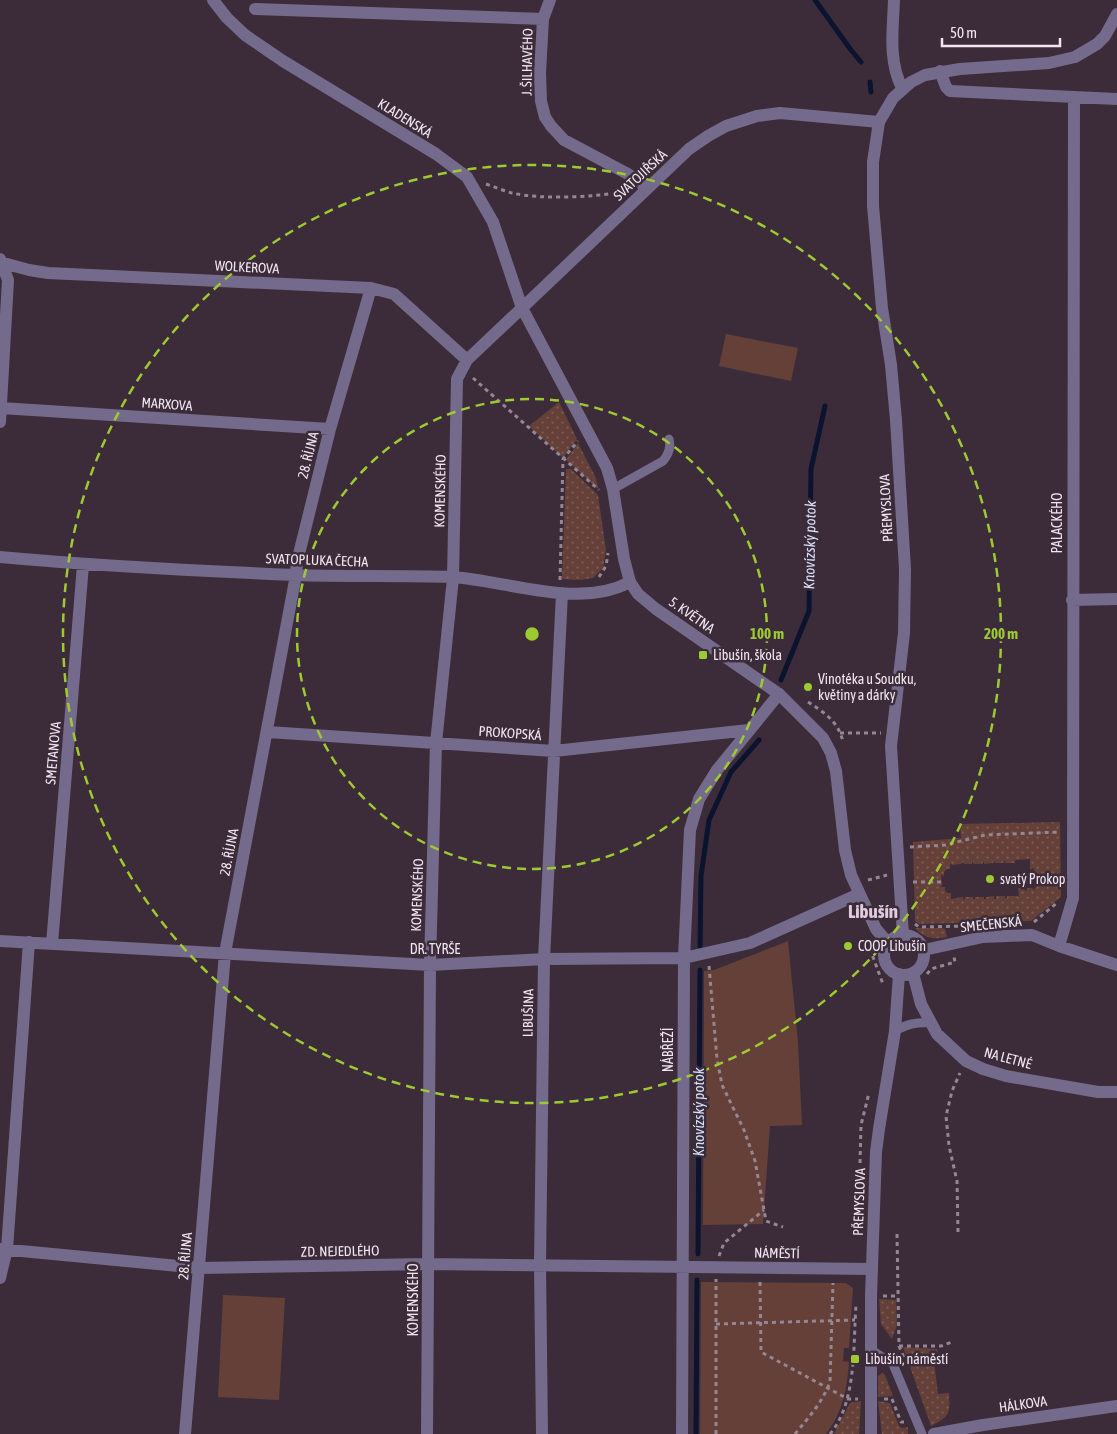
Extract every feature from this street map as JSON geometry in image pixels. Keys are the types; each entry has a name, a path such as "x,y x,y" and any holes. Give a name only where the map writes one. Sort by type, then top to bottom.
{"street":[{"name":"KLADENSKÁ","path":"213,0 227,18 245,34 284,61 436,154 467,177 493,222 522,308"},
{"path":"543,20 550,0"},
{"path":"894,0 892,59 902,88"},
{"name":"J. ŠILHAVÉHO","path":"255,9 543,20 540,73 541,101 545,117 564,140 628,174 647,188"},
{"name":"PŘEMYSLOVA","path":"903,935 904,875 892,784 892,733 904,633 905,568 896,420 891,365 882,308 873,206 873,162 879,122 892,98 902,88 925,75 940,71 1049,63 1075,58 1086,52 1105,36 1117,14"},
{"path":"940,71 946,87 950,91 1117,99"},
{"name":"PALACKÉHO","path":"1059,946 1073,898 1074,98"},
{"name":"SVATOJIŘSKÁ","path":"467,360 647,188 689,149 708,136 726,126 757,116 780,113 879,122"},
{"path":"0,422 8,280 1,261"},
{"name":"WOLKEROVA","path":"1,261 29,270 48,272 371,288 394,294 467,360"},
{"name":"28. ŘÍJNA","path":"185,1434 225,953 268,732 297,562 330,430 371,288"},
{"name":"5. KVĚTNA","path":"522,308 607,468 613,489 624,559 630,582 638,594 656,609 779,694 823,738 831,753 836,771 845,850 857,889 876,928 888,943"},
{"name":"KOMENSKÉHO","path":"427,1434 430,965 436,743 453,578 457,379 467,360"},
{"name":"MARXOVA","path":"1,408 330,430"},
{"name":"SVATOPLUKA ČECHA","path":"0,556 83,565 296,575 453,578 562,593 601,592 618,588 630,582"},
{"name":"SMETANOVA","path":"52,944 83,565"},
{"name":"LIBUŠINA","path":"542,1434 540,1265 544,959 562,593"},
{"path":"1072,600 1117,599"},
{"name":"NÁBŘEŽÍ","path":"682,1434 684,958 690,830 699,799 717,770 779,694"},
{"name":"PROKOPSKÁ","path":"268,732 554,751 749,730"},
{"name":"DR. TYRŠE","path":"0,941 430,965 544,959 684,958 750,943 857,889"},
{"path":"903,935 916,938 924,950 922,963 913,973 899,974 886,963 885,951 888,943 895,937 903,935"},
{"name":"SMEČENSKÁ","path":"924,950 984,937 1032,935 1117,966"},
{"path":"0,1278 29,942"},
{"name":"NA LETNÉ","path":"913,973 921,1004 937,1034 966,1061 1006,1076 1098,1092 1117,1092"},
{"name":"PŘEMYSLOVA","path":"871,1434 870,1349 876,1152 895,1031 899,974"},
{"name":"ZD. NEJEDLÉHO","path":"3,1249 199,1268 428,1264 682,1267"},
{"name":"NÁMĚSTÍ","path":"682,1267 872,1269"},
{"name":"HÁLKOVA","path":"934,1434 1117,1406"}],"lane":[{"path":"613,489 664,461 670,448 669,439"},
{"path":"895,1031 912,1023 931,1023"},
{"path":"870,1349 893,1364 922,1434"}],"path":[{"path":"467,177 512,193 545,196 605,195 647,188"},
{"path":"467,360 472,378 599,491"},
{"path":"562,593 560,581 563,459 577,442 589,434"},
{"path":"601,592 598,579 606,566 608,547"},
{"path":"840,732 892,733"},
{"path":"909,847 945,845 985,835 1062,832"},
{"path":"857,889 904,875 910,883 942,882"},
{"path":"1031,924 1063,898"},
{"path":"912,917 919,927 975,926"},
{"path":"864,934 885,987"},
{"path":"708,953 717,1060 722,1085 744,1130 755,1161 766,1221 783,1227"},
{"path":"926,977 931,969 955,962"},
{"path":"958,1232 957,1181 949,1146 946,1116 952,1091 966,1061"},
{"path":"860,1164 861,1125 870,1089"},
{"path":"716,1434 716,1324 719,1254 724,1243 765,1209"},
{"path":"897,1234 900,1346 905,1362"},
{"path":"760,1282 761,1352 848,1399 892,1399 901,1422 915,1417"},
{"path":"795,1434 816,1410 830,1382 833,1282"},
{"path":"830,1434 848,1399 856,1304"},
{"path":"716,1324 855,1320"},
{"path":"900,1346 941,1346 952,1342"}],"shaded area":[{"path":"726,334 798,348 791,381 719,366"},
{"path":"559,402 577,439 563,458 529,426"},
{"path":"578,443 596,478 598,489 566,460"},
{"path":"566,469 571,469 598,495 606,550 603,568 593,578 581,580 562,579"},
{"path":"1060,822 1061,897 1031,921 919,924 915,921 913,842 961,838 960,824","holes":["1030,859 1030,870 1034,868 1034,871 1040,874 1038,882 1040,883 1038,883 1034,890 1027,888 1025,891 1024,888 1018,888 1019,897 1007,896 1005,898 1005,896 996,896 996,899 994,899 994,896 986,897 986,899 984,897 975,897 975,899 973,897 965,897 964,900 963,897 951,899 951,893 945,891 945,887 941,887 941,875 944,876 944,872 950,869 950,863 952,865 963,862 964,864 972,864 972,861 974,864 982,864 984,861 984,864 993,863 994,861 995,863 1003,863 1005,860 1005,863 1015,863 1015,860"]},
{"path":"915,928 942,928 945,929 947,937 930,937 922,934"},
{"path":"788,941 798,1042 802,1125 770,1126 763,1224 703,1225 704,971 714,970"},
{"path":"701,1282 846,1283 853,1288 849,1348 844,1348 843,1361 849,1362 847,1382 840,1409 826,1434 700,1434"},
{"path":"223,1295 285,1298 279,1400 218,1397"},
{"path":"879,1299 896,1300 897,1325 892,1339 881,1324"},
{"path":"903,1347 937,1349 938,1352 933,1353 938,1394 949,1393 949,1410 942,1420 931,1426"},
{"path":"882,1373 885,1375 893,1396 878,1397 878,1376"},
{"path":"861,1401 859,1434 834,1434 850,1403"},
{"path":"878,1401 890,1403 899,1426 902,1428 908,1427 908,1434 882,1434"}],"waterway":[{"name":"Knovízský potok","path":"815,0 861,62"},
{"name":"Knovízský potok","path":"870,82 871,92"},
{"name":"Knovízský potok","path":"781,680 809,611 811,469 825,406"},
{"name":"Knovízský potok","path":"700,946 701,876 709,820 731,772 759,740"},
{"name":"Knovízský potok","path":"698,1254 700,970"},
{"name":"Knovízský potok","path":"696,1434 697,1280"}],"place":[{"name":"Libušín, škola","path":"703,655"},
{"name":"Vinotéka u Soudku, květiny a dárky","path":"808,687"},
{"name":"svatý Prokop","path":"990,879"},
{"name":"COOP Libušín","path":"848,946"},
{"name":"Libušín, náměstí","path":"855,1359"}],"district":[{"name":"Libušín","path":"873,911"}]}
